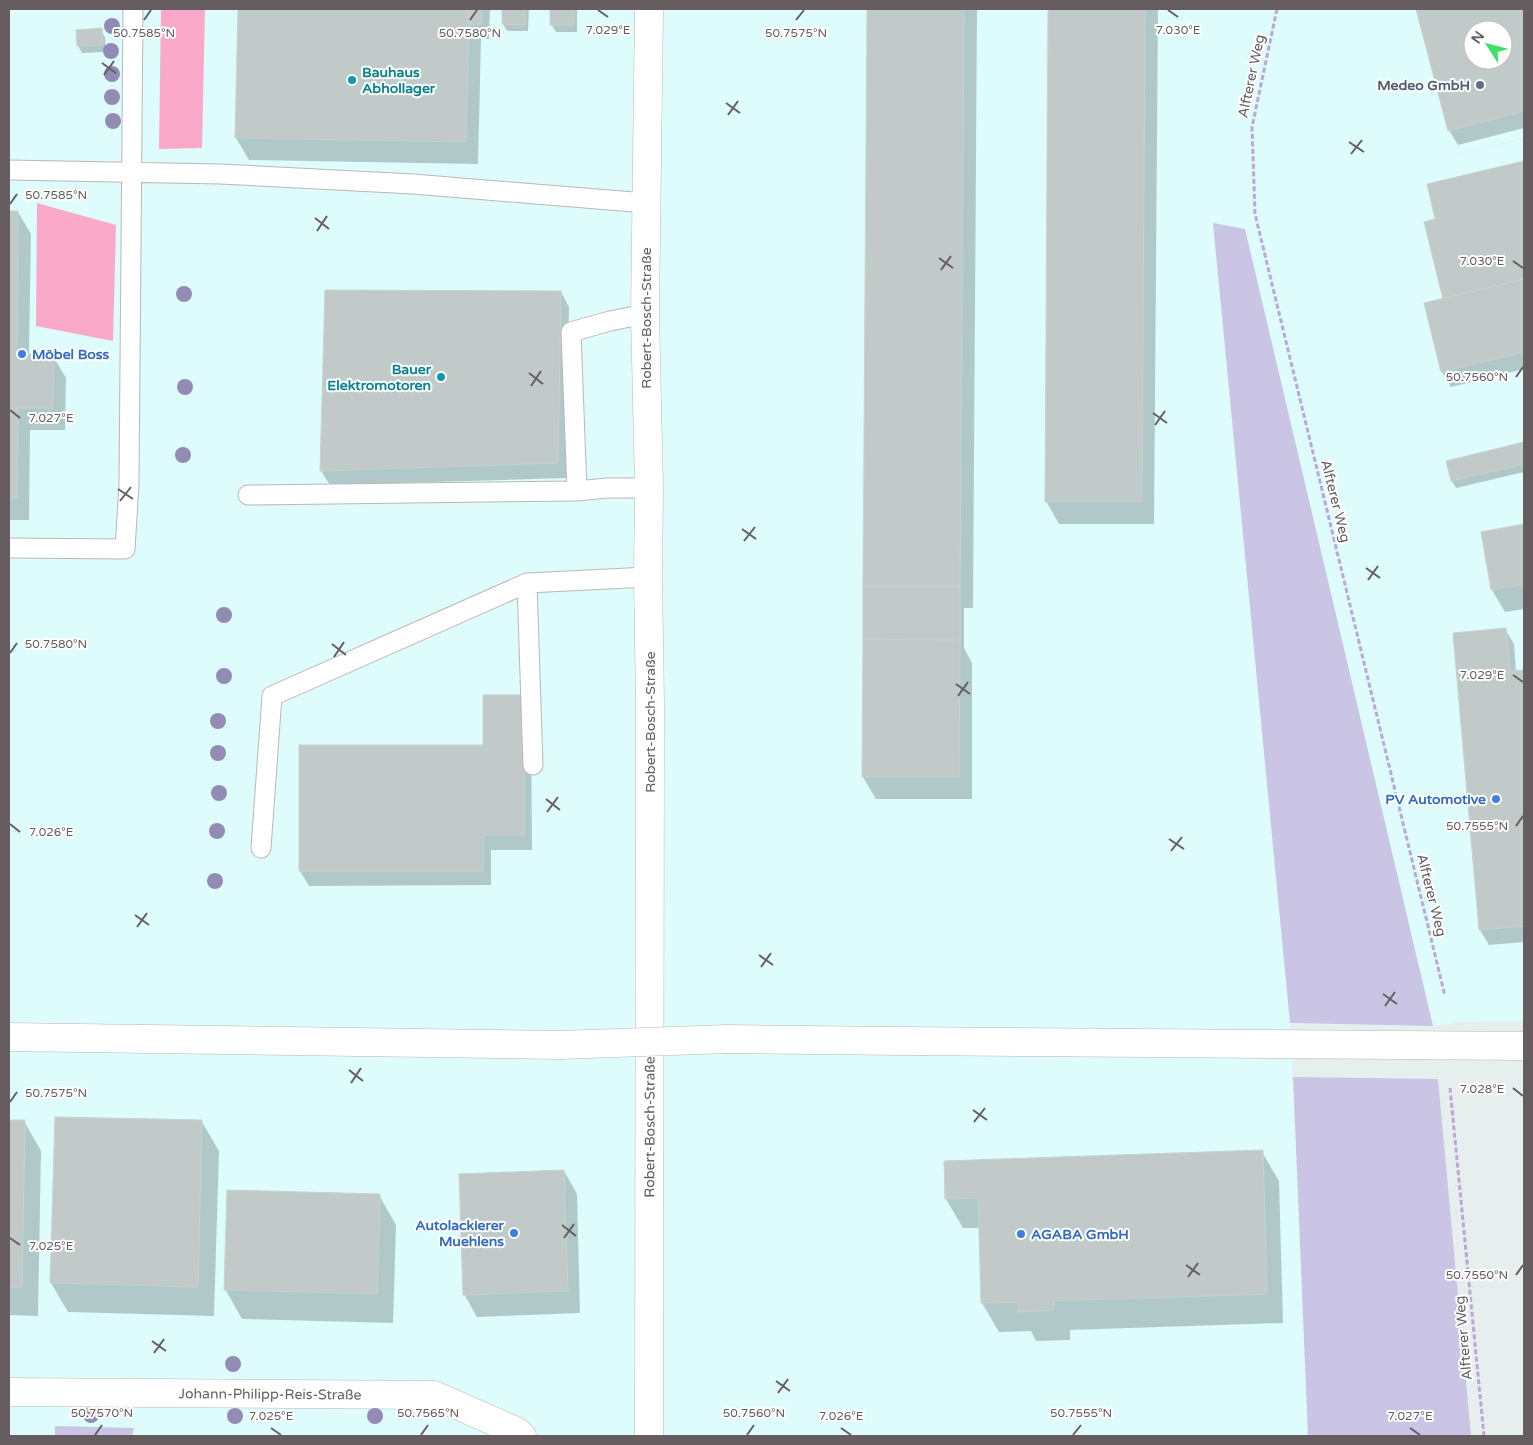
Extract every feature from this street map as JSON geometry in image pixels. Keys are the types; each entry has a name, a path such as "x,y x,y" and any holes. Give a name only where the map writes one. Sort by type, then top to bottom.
{"street":[{"name":"Robert-Bosch-Straße","path":"649,9 644,314 649,488 650,704 649,1436"},
{"path":"9,1037 560,1045 728,1039 1524,1046"},
{"name":"Johann-Philipp-Reis-Straße","path":"9,1392 434,1395 522,1436"}],"lane":[{"path":"9,548 125,549 129,484 133,9"},
{"path":"9,170 230,174 413,184 646,203"},
{"path":"577,491 571,332 644,314"},
{"path":"248,495 577,491 607,488 649,488"},
{"path":"261,848 272,696 527,583 648,577"},
{"path":"527,583 533,764"}],"path":[{"name":"Alfterer Weg","path":"1277,9 1252,127 1255,214 1445,996"},
{"name":"Alfterer Weg","path":"1450,1088 1484,1436"}],"shaded area":[{"path":"9,9 1524,9 1524,138 1401,168 1524,139 1524,1021 1458,1022 1433,1026 1290,1024 1311,1436 9,1436"},
{"path":"161,9 205,9 202,148 159,149"},
{"path":"37,203 116,225 113,341 36,326"},
{"path":"1213,223 1245,229 1433,1026 1290,1023"},
{"path":"1293,1077 1438,1079 1471,1436 1308,1436"},
{"path":"55,1426 134,1428 132,1436 55,1436"}],"building":[{"name":"Bauhaus Abhollager","path":"238,9 469,9 466,142 235,138"},
{"path":"469,9 482,9 481,24 469,24"},
{"path":"502,9 525,9 525,25 502,24"},
{"path":"550,9 574,9 574,25 550,25"},
{"path":"867,9 964,9 960,586 863,586"},
{"path":"1048,9 1145,9 1142,502 1045,502"},
{"name":"Medeo GmbH","path":"1416,9 1524,9 1524,111 1448,131"},
{"path":"102,28 103,45 77,46 76,30"},
{"path":"1524,161 1524,279 1443,299 1424,222 1435,219 1427,184"},
{"name":"Möbel Boss","path":"9,211 18,211 17,354 54,354 53,408 18,408 17,498 9,498"},
{"path":"1524,279 1524,352 1441,372 1424,303"},
{"name":"Bauer Elektromotoren","path":"325,290 561,291 558,463 320,471"},
{"path":"1524,442 1524,464 1451,481 1446,461"},
{"path":"1524,524 1524,584 1491,590 1481,532"},
{"path":"863,586 960,586 960,640 863,639"},
{"name":"PV Automotive","path":"1506,628 1510,671 1524,670 1524,926 1479,930 1453,633"},
{"path":"863,639 960,640 959,777 862,777"},
{"path":"483,695 524,695 524,835 483,835 483,871 299,871 299,745 483,745"},
{"path":"55,1117 202,1120 198,1287 50,1283"},
{"path":"9,1120 25,1120 22,1287 9,1287"},
{"path":"1263,1150 1267,1294 1054,1301 1054,1310 1018,1312 1018,1302 981,1303 978,1198 945,1199 944,1161"},
{"name":"Autolackierer Muehlens","path":"564,1170 568,1291 463,1295 459,1174"},
{"path":"227,1190 380,1194 377,1294 224,1290"}],"place":[{"name":"Bauhaus Abhollager","path":"352,80"},
{"name":"Medeo GmbH","path":"1480,85"},
{"name":"Möbel Boss","path":"22,354"},
{"name":"Bauer Elektromotoren","path":"441,377"},
{"name":"PV Automotive","path":"1496,799"},
{"name":"Autolackierer Muehlens","path":"514,1233"},
{"name":"AGABA GmbH","path":"1021,1234"}]}
